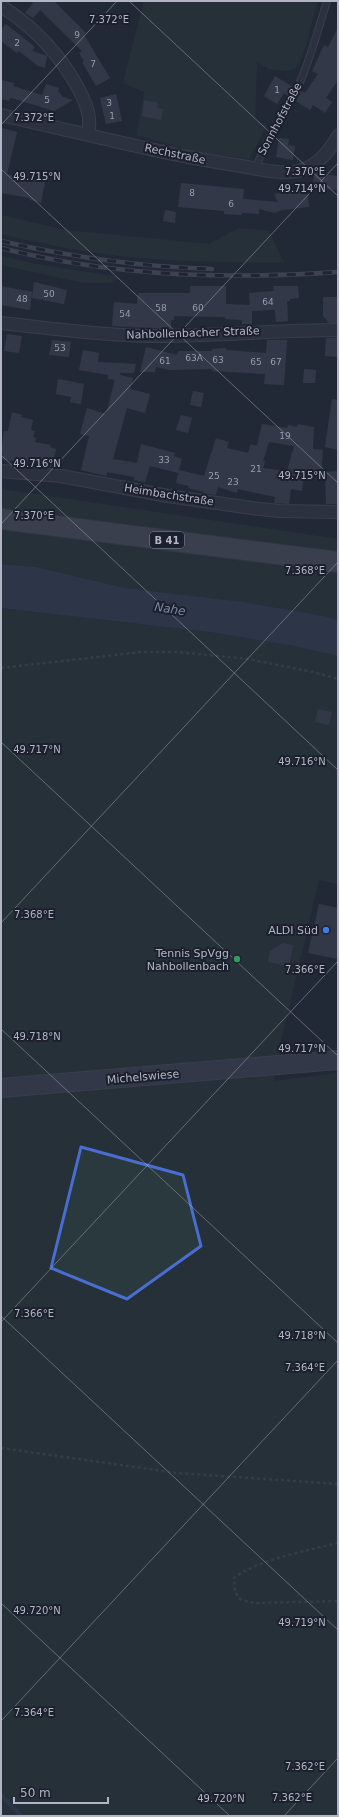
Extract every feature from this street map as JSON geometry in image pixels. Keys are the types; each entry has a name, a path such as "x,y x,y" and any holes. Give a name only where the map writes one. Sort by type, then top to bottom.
{"main road":[{"name":"B 41","path":"1,519 338,562"}],"street":[{"path":"1,6 33,29 58,55 70,73 88,108 90,127 88,134"},
{"name":"Rechstraße","path":"1,115 197,159 279,171 300,170 323,157 328,153 338,136"},
{"name":"Nahbollenbacher Straße","path":"1,323 142,336 338,330"},
{"name":"Heimbachstraße","path":"1,471 61,476 168,496 259,509 280,511 338,512"},
{"name":"Michelswiese","path":"1,1088 338,1060"}],"lane":[{"name":"Sonnhofstraße","path":"256,168 260,153 298,87 327,1"}],"path":[{"path":"1,668 141,652 177,652 248,659 313,672 338,679"},
{"path":"1,1448 177,1473 338,1484"},
{"path":"338,1543 307,1550 244,1570 234,1578 235,1592 240,1600 255,1603 338,1601"}],"highlighted area":[{"path":"81,1147 183,1175 201,1246 127,1299 51,1268"}],"shaded area":[{"path":"144,1 318,1 303,55 295,69 286,71 269,69 257,62 255,120 267,125 249,159 198,152 137,135 144,92 123,83"},
{"path":"1,215 65,230 209,244 239,228 269,231 284,263 212,262 159,259 71,249 1,234"},
{"path":"1,256 36,264 120,277 110,283 84,283 1,265"},
{"path":"1,489 338,539 338,620 324,616 243,602 125,588 36,567 1,564"},
{"path":"1,608 210,632 294,646 338,656 338,884 319,880 281,1041 274,1081 338,1073 338,1816 1,1816"}],"water":[{"name":"Nahe","path":"1,564 36,567 125,588 243,602 324,616 338,620 338,656 294,646 210,632 1,608"}],"building":[{"path":"31,1 54,1 86,33 84,35 110,78 96,86 82,62 84,61 79,53 82,51 40,10 33,18 25,13 33,3"},
{"path":"6,24 35,47 32,51 47,56 45,68 38,66 19,51 17,53 1,41 1,30"},
{"path":"338,28 338,80 326,98 332,102 325,113 313,105 310,110 296,101 301,91 305,93 318,74 312,71 324,45 328,47"},
{"path":"275,76 293,87 288,96 284,93 277,104 264,96"},
{"path":"1,80 14,83 13,86 42,95 46,84 59,88 58,91 63,97 73,100 54,111 15,99 10,98 10,101 1,99"},
{"path":"116,94 122,121 106,124 100,98"},
{"path":"144,100 158,103 157,108 163,109 161,120 142,116"},
{"path":"1,128 17,132 7,174 45,182 41,203 30,200 30,198 1,193"},
{"path":"279,138 289,139 288,145 295,146 293,160 276,157"},
{"path":"314,173 338,176 338,190 313,187"},
{"path":"181,183 244,189 243,199 278,202 274,194 307,189 309,207 282,210 274,213 259,209 259,214 242,213 242,215 224,214 224,211 178,207"},
{"path":"165,210 176,212 175,223 163,221"},
{"path":"34,282 67,290 64,304 32,298"},
{"path":"1,286 32,292 30,310 1,305"},
{"path":"190,286 226,286 226,304 250,305 249,293 274,291 273,286 298,286 299,298 290,299 290,301 287,301 288,321 276,322 275,310 252,311 252,324 242,324 242,320 225,319 225,317 174,316 174,320 171,320 171,329 112,326 114,302 137,304 138,293 190,293"},
{"path":"323,297 338,297 338,323 329,323 323,316"},
{"path":"7,334 22,336 19,353 4,351"},
{"path":"326,338 338,338 338,357 325,356"},
{"path":"52,340 71,342 69,357 49,355"},
{"path":"267,340 287,340 284,385 264,384 265,374 212,371 212,369 169,370 156,367 155,372 140,372 146,347 177,355 178,351 212,351 212,349 226,348 226,350 266,353"},
{"path":"83,350 99,353 98,362 136,364 134,373 120,373 120,375 133,378 130,389 150,394 145,413 127,408 113,459 137,463 141,444 175,453 174,456 182,459 178,473 150,466 145,482 134,480 134,477 107,472 106,476 81,470 89,436 80,434 87,408 106,414 115,380 108,379 108,375 79,370"},
{"path":"304,369 316,370 315,383 303,383"},
{"path":"58,379 84,384 81,404 70,402 71,397 56,394"},
{"path":"193,391 204,393 201,407 190,405"},
{"path":"332,399 338,400 338,450 325,447"},
{"path":"12,412 22,415 21,417 33,420 31,430 35,431 33,437 36,438 35,442 51,445 50,447 56,449 52,466 19,459 18,462 2,459 3,454 1,453 4,431 8,431"},
{"path":"181,415 192,418 188,433 176,430"},
{"path":"262,424 287,428 288,425 297,427 298,424 314,427 313,449 323,450 321,473 304,471 302,491 291,489 289,504 274,503 275,497 238,489 237,493 218,487 216,495 203,493 204,492 188,488 189,486 176,483 179,470 204,476 216,438 229,442 227,448 248,453 251,444 257,446","holes":["269,442 294,446 287,471 263,468 265,461 263,461"]},
{"path":"338,471 338,504 326,504 325,472"},
{"path":"318,709 332,712 329,725 315,722"},
{"name":"ALDI Süd","path":"319,904 338,908 338,959 308,953"},
{"path":"283,943 293,945 289,966 268,962 270,951"}],"waterway":[{"path":"1,1795 21,1816"}],"railway":[{"path":"1,241 53,252 106,260 159,266 212,269"},
{"path":"1,248 84,265 168,274 253,276 338,272"}],"place":[{"name":"ALDI Süd","path":"326,930"},
{"name":"Tennis SpVgg Nahbollenbach","path":"237,959"}]}
